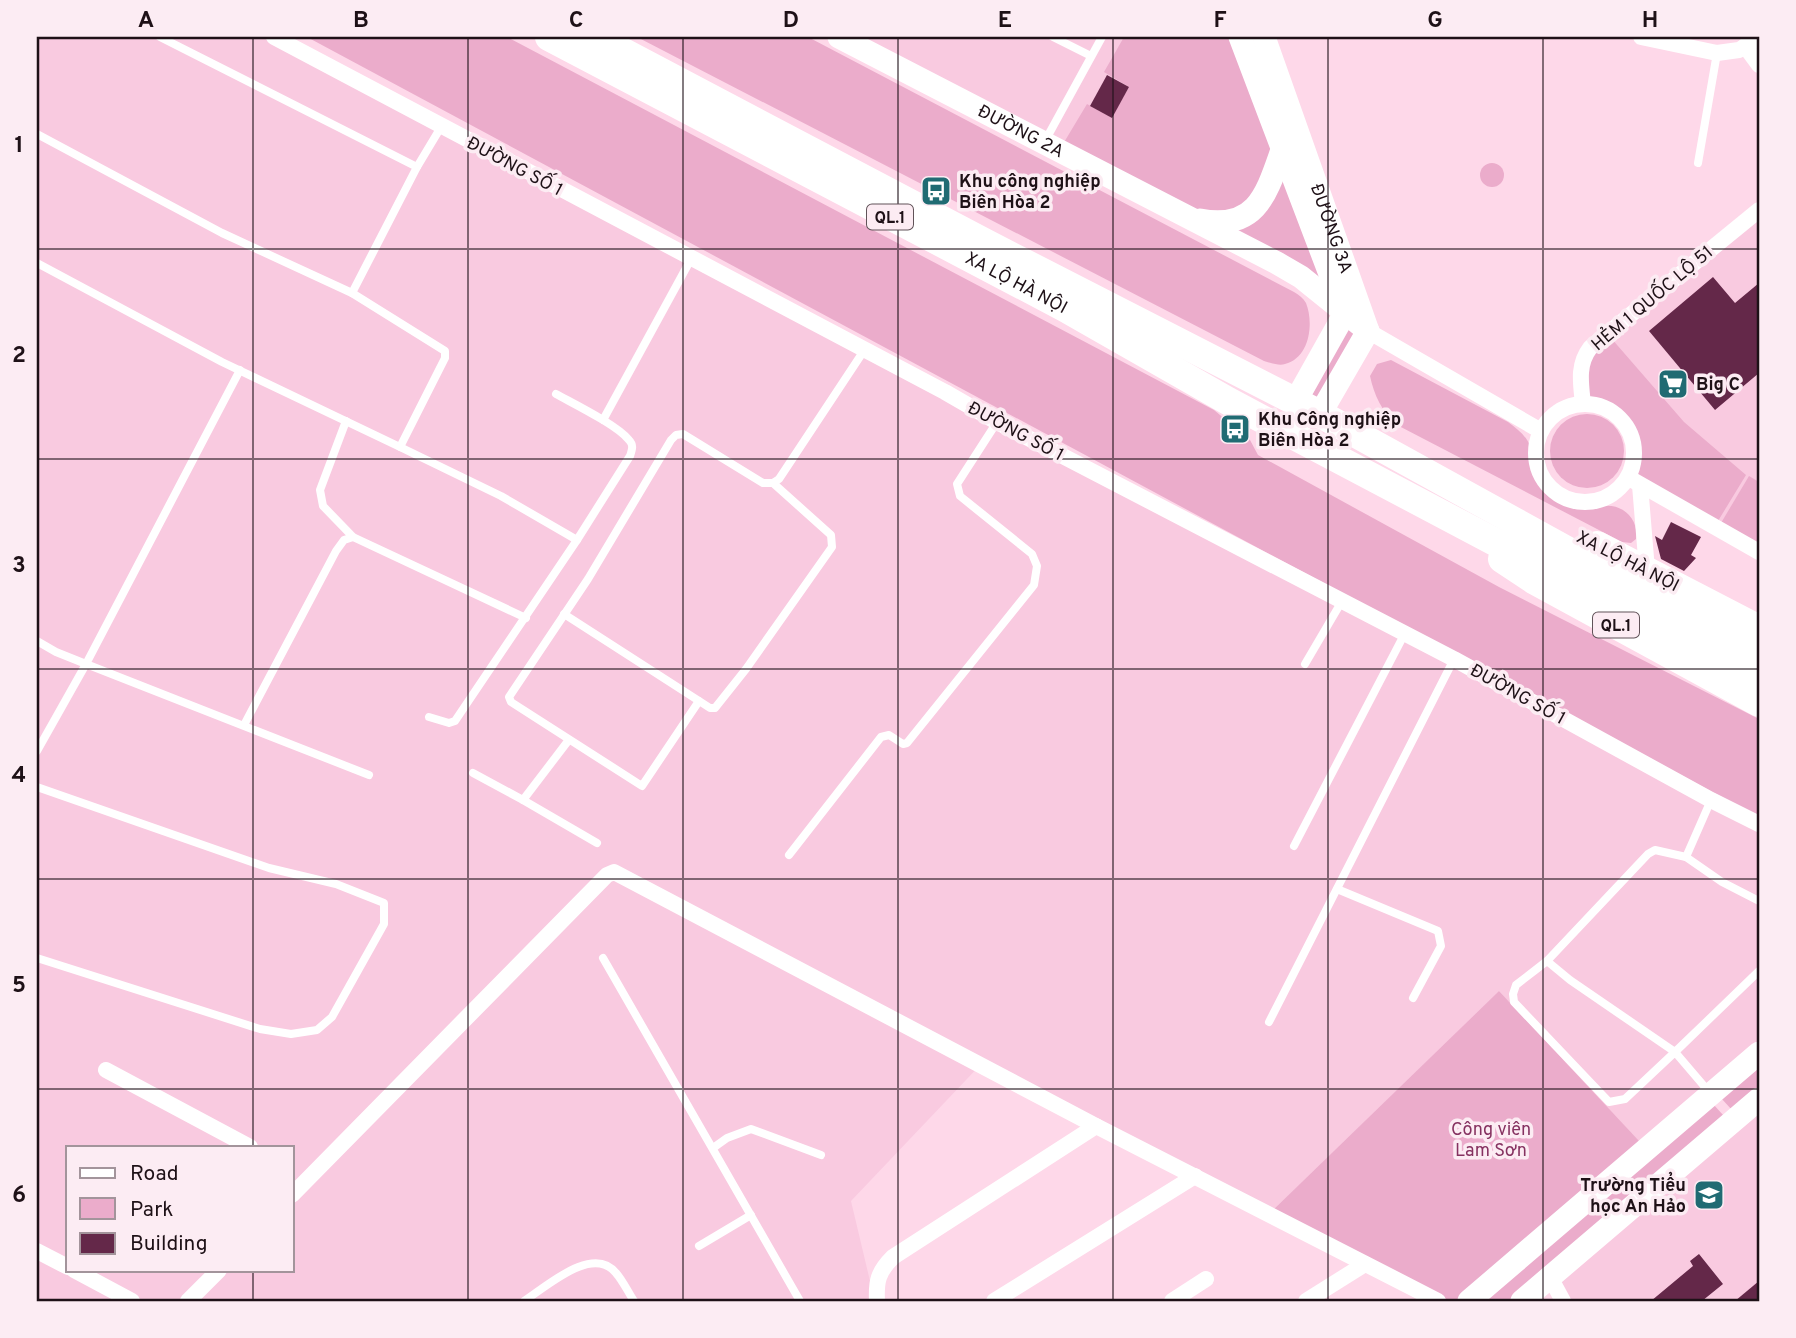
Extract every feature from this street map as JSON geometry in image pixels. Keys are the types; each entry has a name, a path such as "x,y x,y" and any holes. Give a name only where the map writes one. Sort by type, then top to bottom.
{"highway":[{"name":"XA LỘ HÀ NỘI","path":"549,37 1065,308 1228,401 1482,535 1557,556"},
{"name":"XA LỘ HÀ NỘI","path":"595,37 1295,402"},
{"name":"QL.1","path":"1295,402 1320,414"},
{"name":"XA LỘ HÀ NỘI","path":"1320,414 1492,507 1557,556"},
{"name":"XA LỘ HÀ NỘI","path":"1492,507 1574,533 1759,629"},
{"name":"XA LỘ HÀ NỘI","path":"1482,535 1505,562 1535,581 1759,703"},
{"name":"QL.1","path":"1557,556 1759,656"},
{"name":"QL.1","path":"1557,556 1759,678"}],"street":[{"name":"ĐƯỜNG SỐ 1","path":"274,37 865,349 997,422 1405,633 1759,824"},
{"name":"ĐƯỜNG 3A","path":"1241,37 1345,313"},
{"name":"ĐƯỜNG 3A","path":"1264,37 1368,331"},
{"path":"1641,37 1717,53 1732,52 1752,42 1759,65"},
{"name":"ĐƯỜNG 2A","path":"846,38 1301,277 1368,331"},
{"path":"1183,216 1224,223 1244,216 1257,205 1270,187 1283,147"},
{"name":"HẺM 1 QUỐC LỘ 51","path":"1583,404 1580,369 1583,357 1590,348 1759,210"},
{"path":"1295,402 1345,313"},
{"path":"1320,414 1368,331 1541,432"},
{"path":"1634,482 1603,500 1587,503 1570,501 1555,493 1544,481 1537,465 1536,448 1541,432 1558,412 1569,406 1583,404 1598,405 1612,411 1623,421 1631,434 1635,449 1634,482 1647,570"},
{"path":"1634,482 1715,530 1759,552"},
{"path":"296,1185 607,875 614,872 1096,1126 1438,1301"},
{"path":"1469,1301 1759,1053"},
{"path":"106,1070 248,1146"},
{"path":"1712,1094 1734,1120"},
{"path":"1522,1301 1759,1099"},
{"path":"877,1301 876,1281 881,1269 893,1257 1096,1126"},
{"path":"994,1301 1195,1176"},
{"path":"37,1251 66,1266"},
{"path":"1306,1301 1365,1264"},
{"path":"78,1272 132,1301"},
{"path":"188,1301 217,1272"},
{"path":"1550,1277 1563,1301"},
{"path":"1172,1301 1206,1279"}],"lane":[{"path":"160,37 417,167"},
{"path":"1053,37 1091,56"},
{"path":"1044,143 1102,37"},
{"path":"1699,163 1717,53"},
{"path":"352,293 417,167 441,127"},
{"path":"37,134 222,233 352,293 445,351 445,358 400,447"},
{"path":"603,420 691,259"},
{"path":"37,263 240,370 501,496 577,540"},
{"path":"699,701 642,786 568,741 511,702 509,697 588,579 676,435 683,434 763,483 773,483 779,479 865,349"},
{"path":"37,751 86,664 240,370"},
{"path":"429,717 449,723 455,721 526,618 630,456 633,447 629,440 603,420 556,394"},
{"path":"346,421 320,490 323,506 353,537 526,618"},
{"path":"789,855 881,737 889,734 903,744 907,743 1034,585 1037,566 1032,554 960,496 957,488 997,422"},
{"path":"564,614 710,708 715,708 746,669 832,547 831,535 773,483"},
{"path":"244,725 336,551 344,540 353,537"},
{"path":"1306,664 1342,601"},
{"path":"1294,846 1405,633"},
{"path":"37,641 56,652 369,775"},
{"path":"1269,1022 1454,659"},
{"path":"523,800 568,741"},
{"path":"473,773 597,843"},
{"path":"37,787 269,868 336,884 384,903 384,924 332,1017 317,1030 291,1034 260,1029 37,958"},
{"path":"1686,857 1711,800"},
{"path":"1759,901 1686,857 1655,850 1648,854 1547,961 1516,985 1513,995 1514,1002 1609,1102 1625,1099 1759,971"},
{"path":"1337,889 1438,931 1441,946 1413,998"},
{"path":"603,958 800,1301"},
{"path":"1547,961 1675,1052 1712,1094"},
{"path":"713,1148 727,1138 751,1129 821,1155"},
{"path":"699,1246 751,1215"},
{"path":"524,1301 579,1265 602,1263 615,1271 634,1301"}],"shaded area":[{"path":"37,37 262,37 1455,665 1759,830 1759,1041 1641,1143 1499,991 1273,1210 985,1060 851,1201 870,1281 872,1301 37,1301"},
{"name":"Khu công nghiệp Biên Hòa 2","path":"858,37 1273,37 1213,217"},
{"name":"Big C","path":"1759,216 1759,546 1635,476 1641,447 1635,429 1628,418 1614,406 1598,399 1588,399 1588,359"},
{"name":"Trường Tiểu học An Hảo","path":"1759,1109 1759,1301 1570,1301 1559,1282"}],"green space":[{"path":"307,37 507,37 1214,410 1250,440 1258,455 1499,587 1759,719 1759,817"},
{"path":"637,37 808,37 1296,293 1305,301 1310,320 1305,347 1300,355 1285,364 1264,361"},
{"path":"1124,37 1232,37 1276,153 1253,202 1213,217 1063,144 1087,104 1111,117 1129,87 1104,72"},
{"path":"1492,163 1500,167 1504,175 1500,183 1492,187 1484,183 1480,175 1484,167"},
{"path":"1281,167 1325,285 1226,228"},
{"path":"1349,323 1359,330 1317,403 1307,399"},
{"path":"1611,338 1684,422 1746,475 1718,521 1635,476 1639,449 1632,424 1614,406 1588,399 1588,359"},
{"path":"1391,360 1508,422 1521,432 1528,442 1534,473 1548,494 1557,501 1576,508 1611,506 1624,511 1635,526 1636,539 1631,543 1622,542 1397,425 1379,403 1370,376 1377,364"},
{"path":"1587,414 1601,417 1613,425 1621,437 1624,451 1621,465 1613,477 1601,485 1587,488 1573,485 1561,477 1553,465 1550,451 1553,437 1561,425 1573,417"},
{"path":"1749,476 1759,482 1759,546 1721,523"},
{"name":"Công viên Lam Sơn","path":"1499,991 1641,1143 1457,1301 1449,1301 1273,1210"},
{"path":"1759,1065 1759,1087 1732,1110 1721,1098"},
{"path":"1713,1104 1724,1116 1508,1301 1483,1301"}],"building":[{"path":"1107,75 1129,87 1112,118 1090,106"},
{"path":"1713,277 1735,303 1759,283 1759,373 1715,410 1649,331"},
{"path":"1671,522 1701,537 1691,555 1696,558 1684,571 1661,559 1655,536 1662,540"},
{"path":"1699,1254 1723,1284 1702,1301 1651,1301 1693,1266 1690,1261"},
{"path":"1759,1281 1759,1301 1735,1301"}],"place":[{"name":"Khu công nghiệp Biên Hòa 2","path":"936,191"},
{"name":"Big C","path":"1673,384"},
{"name":"Khu Công nghiệp Biên Hòa 2","path":"1235,429"},
{"name":"Trường Tiểu học An Hảo","path":"1709,1195"}]}
